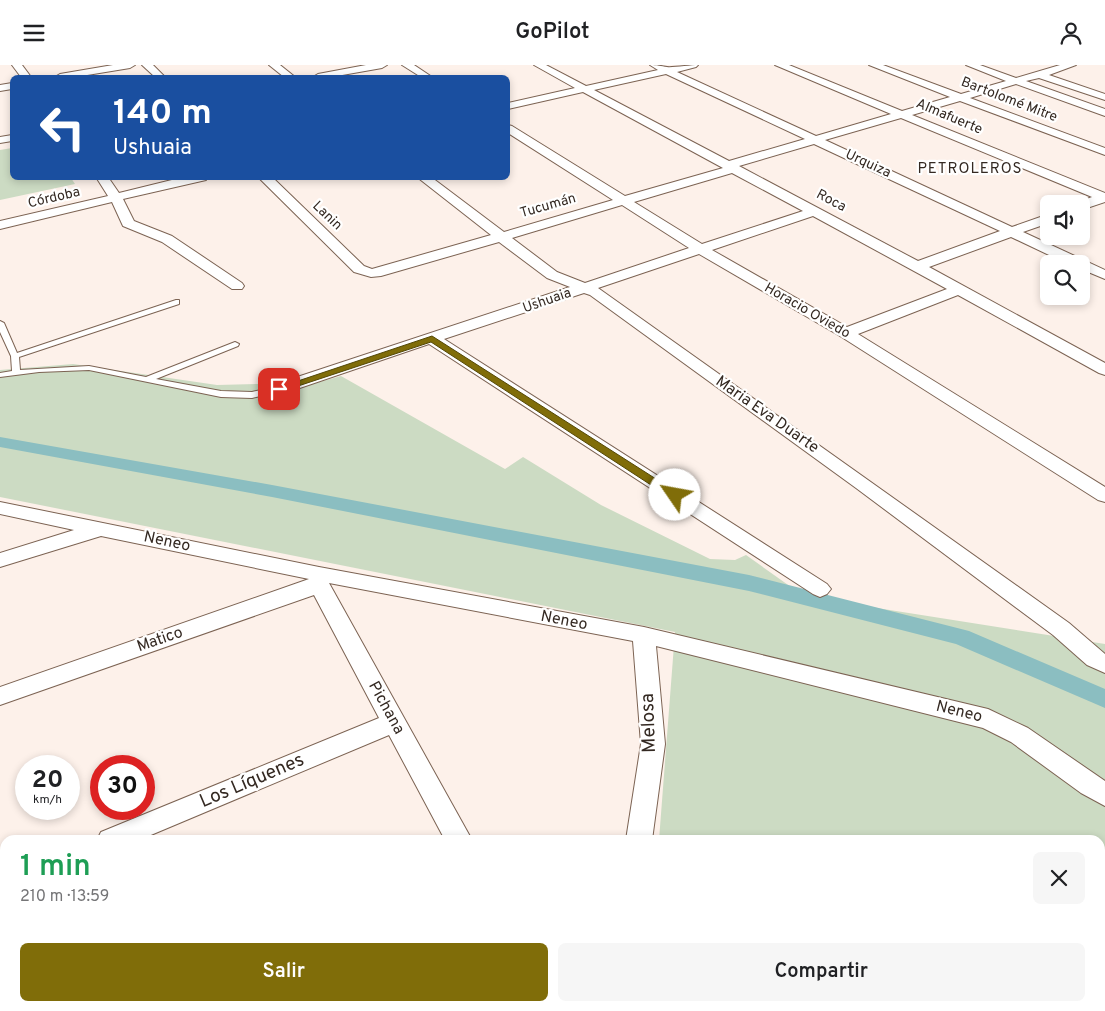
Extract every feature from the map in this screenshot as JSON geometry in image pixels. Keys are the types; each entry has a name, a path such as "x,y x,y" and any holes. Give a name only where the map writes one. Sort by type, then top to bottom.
{"street":[{"path":"72,75 130,65"},
{"path":"147,65 158,75"},
{"path":"274,65 287,75"},
{"path":"329,75 382,65"},
{"path":"408,65 424,75"},
{"name":"Roca","path":"539,65 815,211 1105,370"},
{"name":"Urquiza","path":"655,65 1062,255"},
{"path":"510,106 693,65"},
{"name":"Almafuerte","path":"780,65 1104,198"},
{"name":"Bartolomé Mitre","path":"874,65 1105,153"},
{"path":"971,65 1105,113"},
{"name":"Tucumán","path":"371,273 381,272 625,200 815,139 1071,65"},
{"path":"1021,68 1105,97"},
{"name":"Horacio Oviedo","path":"510,128 700,249 846,333 1105,496"},
{"path":"104,180 117,198 128,223 167,239 237,286"},
{"name":"Córdoba","path":"0,225 190,180"},
{"name":"Lanin","path":"267,180 359,269 371,273"},
{"name":"Maria Eva Duarte","path":"427,180 499,237 552,275 595,293 863,484 1061,629 1095,659 1105,665"},
{"path":"1090,203 1104,198"},
{"name":"Ushuaia","path":"279,389 815,211"},
{"path":"917,266 1040,221"},
{"name":"Urquiza","path":"1090,268 1105,275"},
{"path":"846,333 959,289"},
{"path":"432,339 820,589"},
{"name":"Neneo","path":"0,508 102,529 319,580 644,635 988,719 1026,738 1087,784 1105,795"},
{"path":"0,560 102,529"},
{"name":"Matico","path":"0,696 319,580"},
{"name":"Pichana","path":"319,580 456,835"},
{"name":"Melosa","path":"640,835 652,744 644,635"},
{"name":"Los Líquenes","path":"122,835 394,722"}],"lane":[{"path":"15,356 176,302"},
{"path":"0,323 15,356 16,373"},
{"path":"147,379 235,343"},
{"path":"0,375 89,368 221,394 252,395 279,389"}],"green space":[{"path":"10,148 10,180 72,180 75,184 0,200 0,150"},
{"path":"73,364 217,385 258,384 269,396 341,376 505,469 523,457 601,505 710,559 735,560 746,555 791,587 858,605 1105,644 1105,835 659,835 675,632 0,497 0,370"}],"waterway":[{"path":"0,442 272,491 749,583 961,637 1105,699"}],"district":[{"name":"PETROLEROS","path":"970,169"}],"route":[{"path":"279,389 432,339 675,495"}]}
